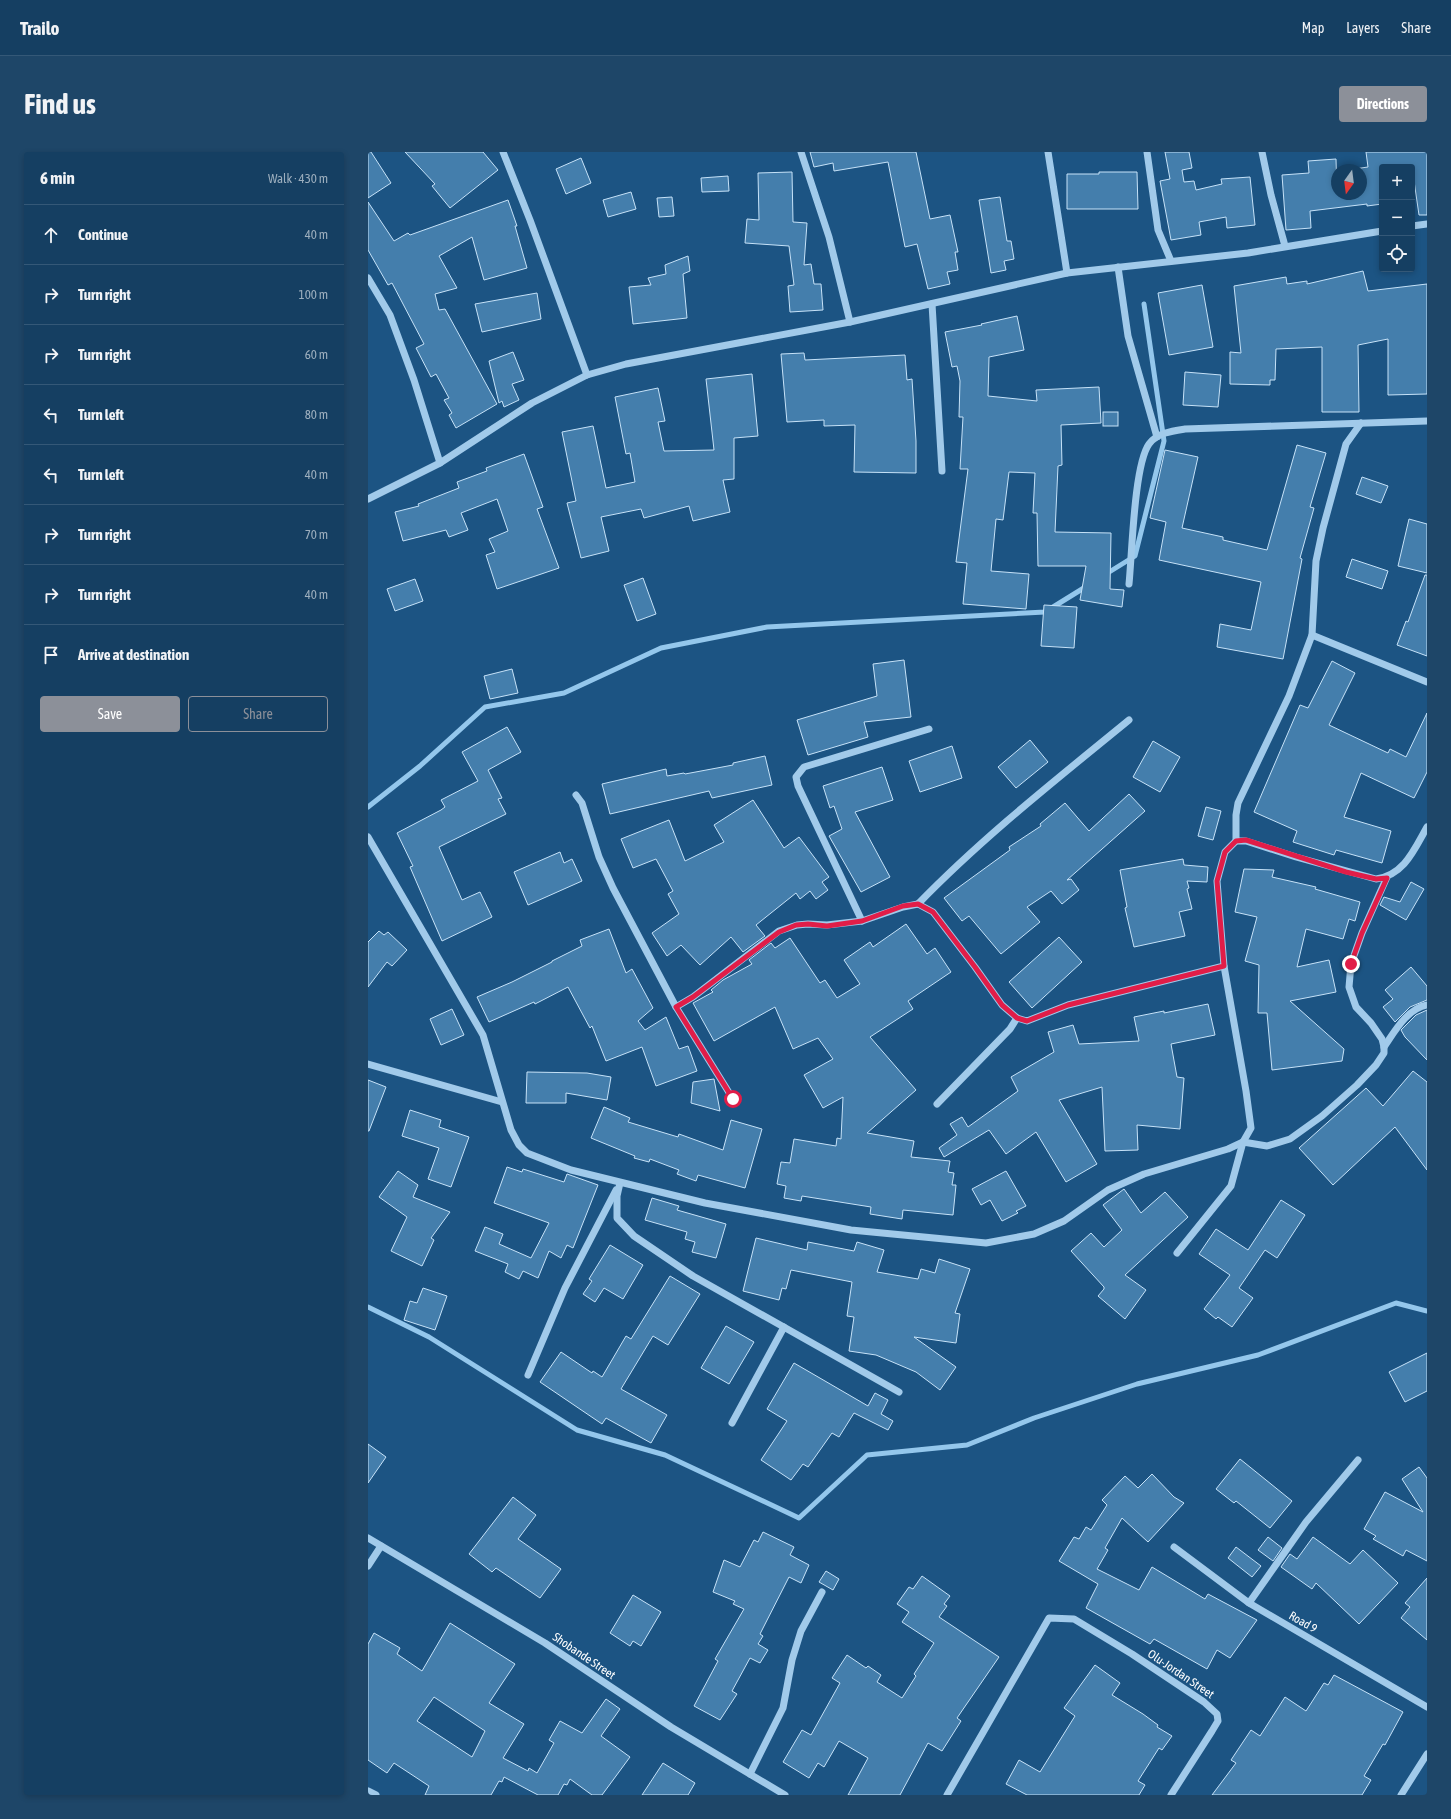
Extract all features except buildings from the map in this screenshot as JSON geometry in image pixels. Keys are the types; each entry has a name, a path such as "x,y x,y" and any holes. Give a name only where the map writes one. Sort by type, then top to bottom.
{"street":[{"path":"503,152 530,220 587,375"},
{"path":"801,152 829,237 850,322"},
{"path":"1048,152 1067,273"},
{"path":"1147,152 1158,230 1171,261"},
{"path":"1262,152 1271,194 1285,246"},
{"path":"1415,226 1427,224"},
{"path":"368,499 440,463 532,403 587,375 626,364 850,322 1067,273 1248,253 1379,231"},
{"path":"1118,267 1128,336 1157,437"},
{"path":"368,278 390,315 414,380 440,463"},
{"path":"932,304 942,471"},
{"path":"1129,584 1138,479 1143,457 1149,445 1157,437 1168,432 1185,429 1427,421"},
{"path":"1236,841 1236,815 1238,803 1289,696 1312,635 1316,561 1323,528 1346,444 1361,423"},
{"path":"1312,635 1427,682"},
{"path":"918,904 938,883 1034,798 1129,720"},
{"path":"862,921 798,786 796,777 804,767 929,729"},
{"path":"576,795 582,803 599,857 613,888 676,1007 733,1099"},
{"path":"368,837 483,1035 511,1130 519,1145 527,1153 571,1170 705,1204 851,1230 986,1243 1034,1234 1064,1221 1108,1190 1144,1174 1228,1149 1243,1142 1267,1146 1290,1139 1322,1116 1357,1085 1376,1065 1384,1052 1384,1047 1382,1039 1371,1023 1356,1007 1349,987 1351,964 1362,933 1387,878 1407,862 1427,827"},
{"path":"1177,1253 1231,1186 1243,1142 1251,1128 1224,966 1217,881 1225,852 1236,841 1246,840 1346,872 1376,879 1387,878"},
{"path":"676,1007 693,997 779,932 796,925 808,924 827,926 862,921 903,906 918,904 933,912 1002,1005 1017,1018 1027,1021 1068,1005 1224,966"},
{"path":"1384,1047 1403,1020 1421,1006 1427,1005"},
{"path":"937,1104 1010,1029 1017,1018"},
{"path":"368,1064 502,1102"},
{"path":"620,1183 617,1196 617,1218 634,1236 693,1276 899,1392"},
{"path":"528,1375 565,1288 620,1183"},
{"path":"732,1422 784,1327"},
{"path":"1249,1603 1306,1522 1358,1460"},
{"name":"Shobande Street","path":"368,1538 545,1643 671,1727 785,1795"},
{"path":"368,1566 380,1546"},
{"name":"Road 9","path":"1174,1547 1249,1603 1427,1706"},
{"path":"750,1774 783,1708 798,1638 822,1592"},
{"name":"Olu-Jordan Street","path":"947,1795 1049,1618 1074,1619 1132,1654 1204,1702 1217,1714 1218,1721 1171,1795"},
{"path":"1401,1795 1427,1754"},
{"path":"368,1791 376,1795"}],"waterway":[{"path":"1106,574 1135,556 1164,441 1144,304"},
{"path":"368,807 420,766 485,707 564,693 661,648 767,627 1045,612 1087,586"},
{"path":"368,1307 429,1337 577,1430 665,1455 799,1518 867,1455 967,1445 1034,1418 1137,1384 1258,1355 1396,1303 1427,1311"}],"route":[{"path":"733,1099 676,1007 693,997 779,932 796,925 808,924 827,926 862,921 903,906 918,904 933,912 1002,1005 1017,1018 1027,1021 1068,1005 1224,966 1217,881 1225,852 1236,841 1246,840 1296,858 1346,872 1376,879 1387,878 1362,933 1351,964"}]}
